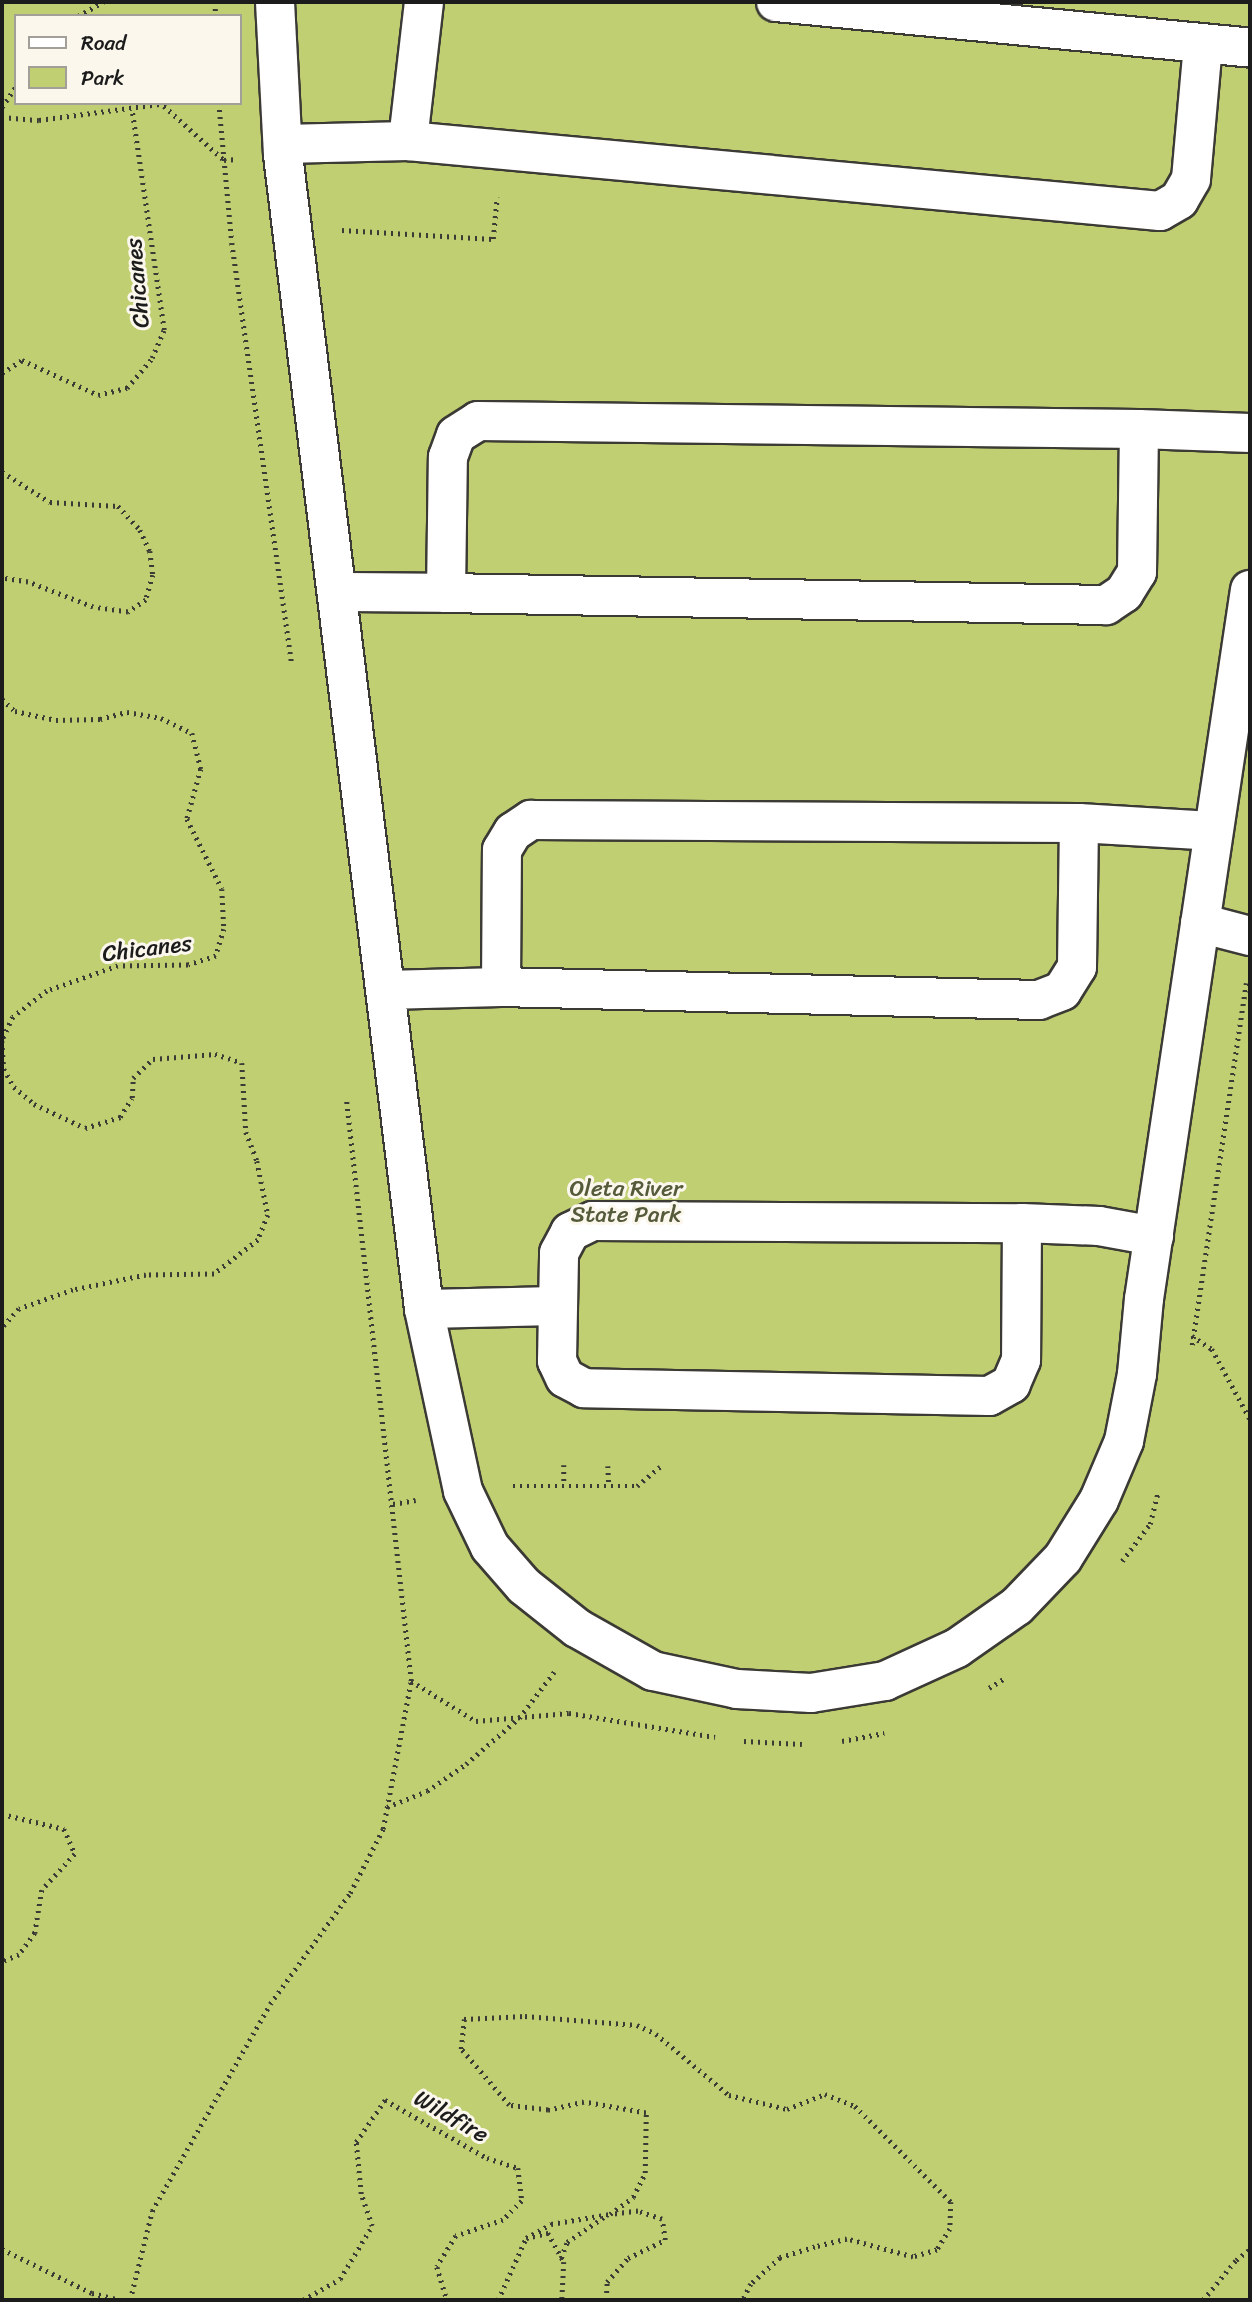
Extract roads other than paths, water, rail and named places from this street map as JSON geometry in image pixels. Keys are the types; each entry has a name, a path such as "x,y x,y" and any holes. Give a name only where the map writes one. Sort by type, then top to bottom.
{"street":[{"path":"275,2 283,150 424,1309 463,1491 490,1547 524,1586 584,1632 653,1671 737,1689 799,1693 885,1681 957,1648 1017,1606 1063,1558 1099,1500 1124,1441 1137,1374 1144,1299 1250,590"},
{"path":"408,141 424,2"},
{"path":"776,2 1250,48"},
{"path":"283,150 408,141 1160,211 1179,200 1191,179 1203,44"},
{"path":"446,593 448,457 456,435 478,421 1139,429 1250,433"},
{"path":"337,592 1106,605 1124,593 1137,572 1139,429"},
{"path":"501,987 502,850 513,832 531,820 1079,823 1212,831"},
{"path":"386,990 501,987 1039,1000 1062,990 1077,967 1079,823"},
{"path":"1200,923 1249,952"},
{"path":"1022,1223 1021,1360 1011,1384 989,1396 584,1388 565,1378 557,1361 559,1253 570,1232 593,1221 1022,1223 1099,1226 1154,1236"},
{"path":"424,1309 558,1306"}],"park label":[{"name":"Oleta River State Park","path":"626,1202"}]}
